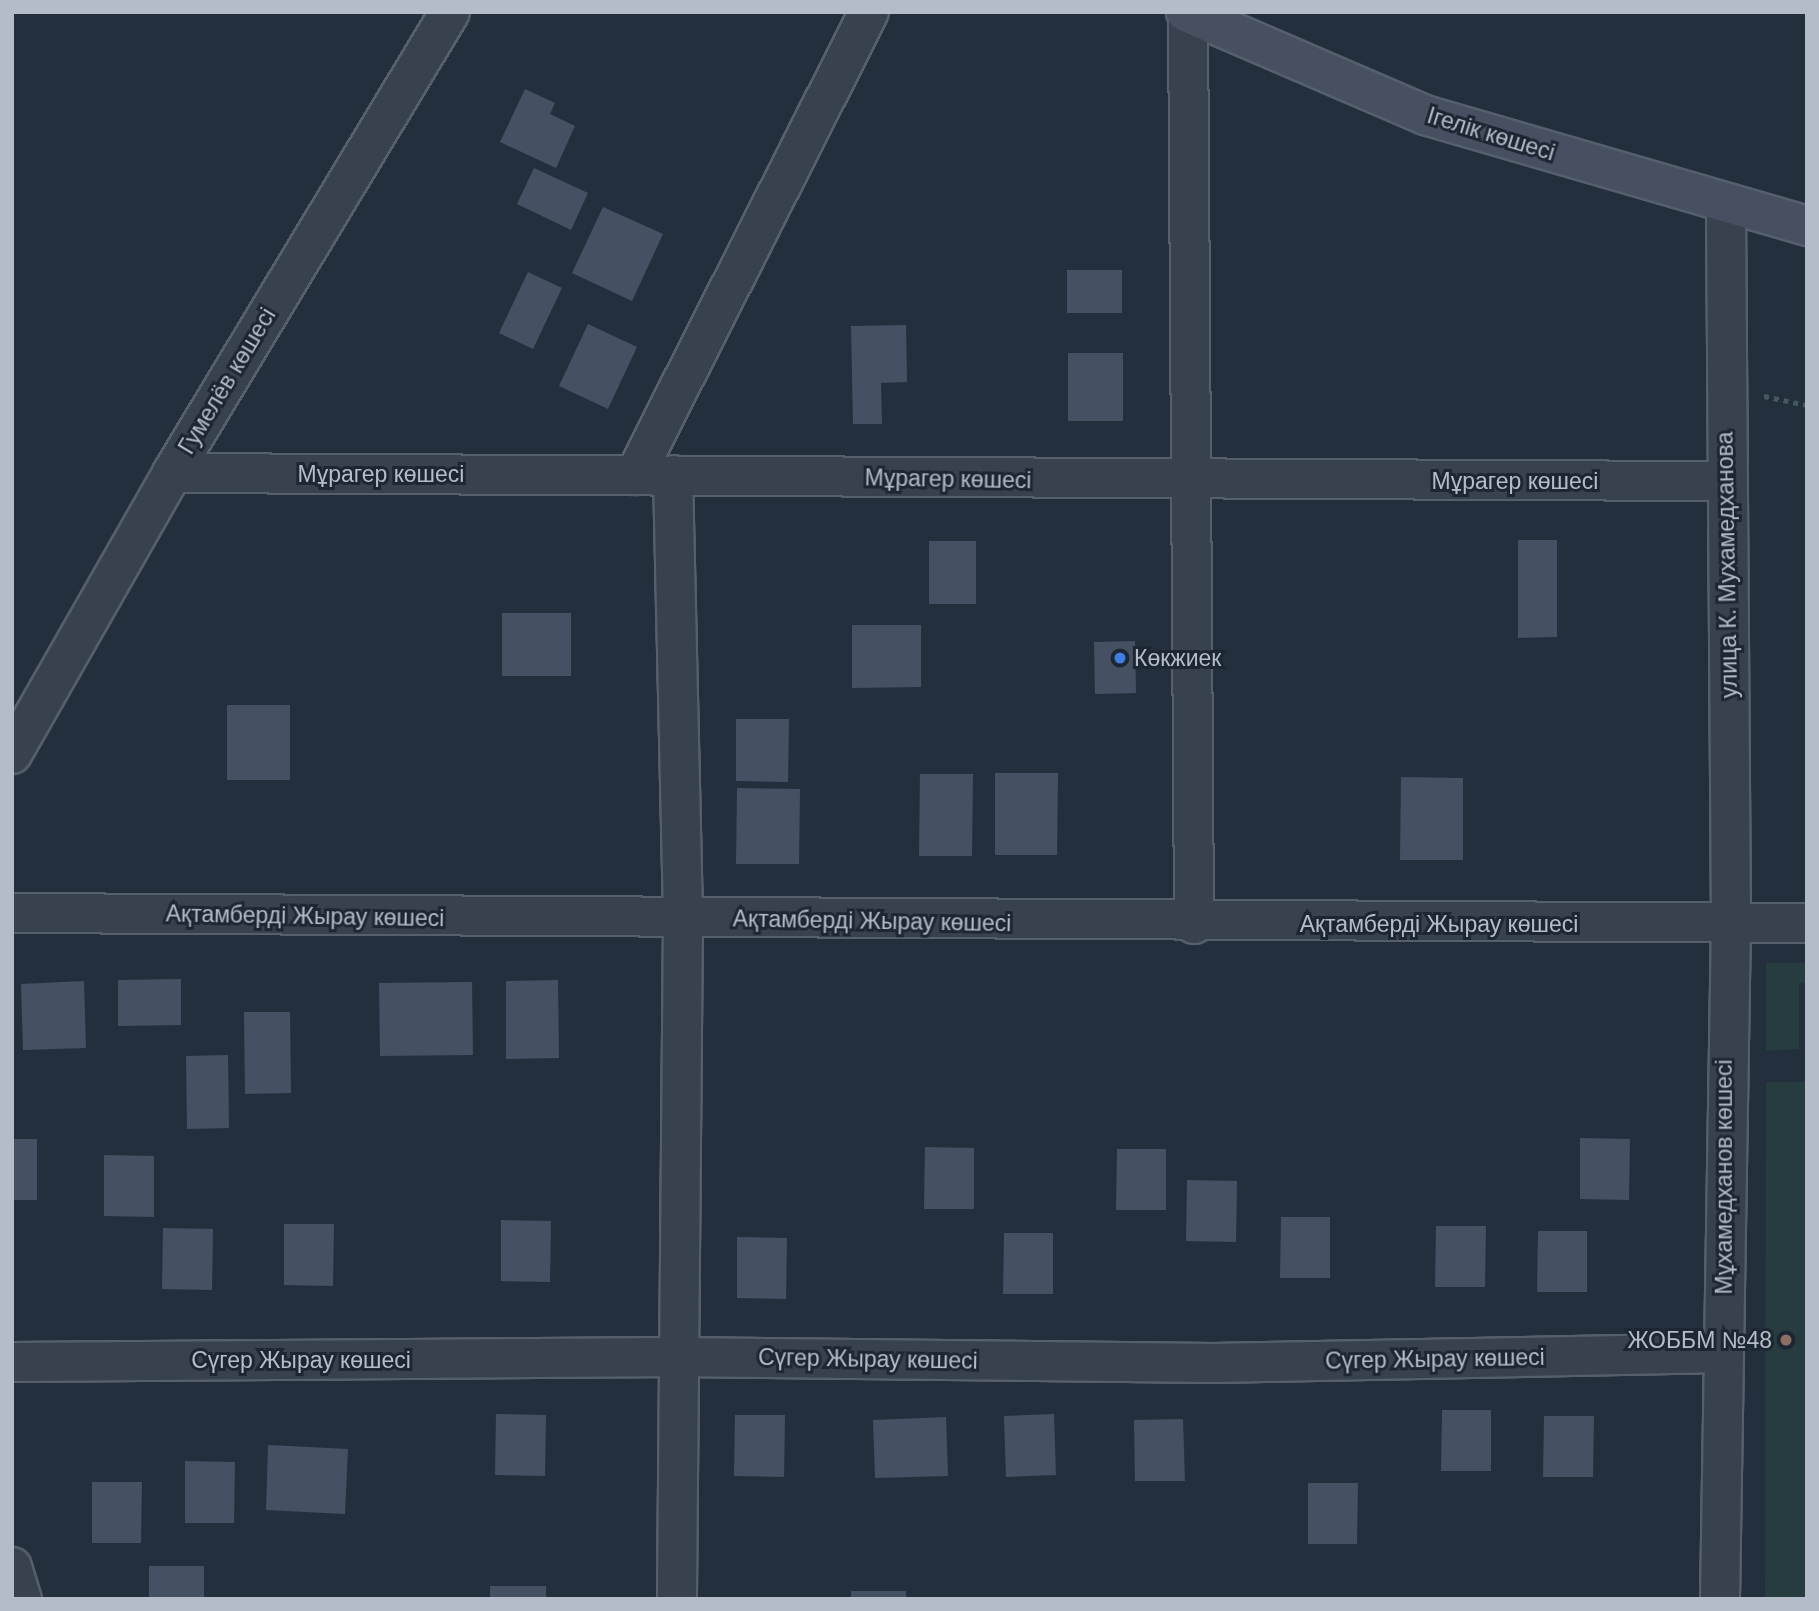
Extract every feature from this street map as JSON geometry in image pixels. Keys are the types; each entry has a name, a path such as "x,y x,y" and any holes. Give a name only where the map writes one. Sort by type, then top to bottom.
{"main road":[{"name":"Ігелік көшесі","path":"1187,13 1425,115 1727,206 1807,226"}],"street":[{"name":"Гумелёв көшесі","path":"12,754 172,473 450,12"},
{"path":"635,475 869,12"},
{"path":"1187,13 1195,482 1194,924"},
{"name":"улица К. Мухамедханова","path":"1727,206 1725,481 1731,924"},
{"name":"Мұрагер көшесі","path":"172,473 673,475 1195,482 1725,481"},
{"path":"673,475 683,919 675,1357 677,1599"},
{"name":"Ақтамберді Жырау көшесі","path":"12,913 1194,924 1807,923"},
{"name":"Мұхамедханов көшесі","path":"1720,1599 1731,924"},
{"name":"Сүгер Жырау көшесі","path":"12,1362 675,1357 1213,1363 1723,1353"},
{"path":"12,1567 22,1599"}],"green space":[{"path":"1766,963 1807,963 1807,983 1799,983 1799,1049 1766,1051"},
{"name":"ЖОББМ №48","path":"1766,1082 1807,1082 1807,1599 1765,1599"}],"building":[{"path":"525,89 555,103 550,114 575,126 556,168 500,142"},
{"path":"534,168 588,193 571,230 517,204"},
{"path":"603,207 663,234 632,301 572,273"},
{"path":"1067,270 1122,270 1122,313 1067,313"},
{"path":"528,272 562,288 533,349 499,333"},
{"path":"588,324 637,347 608,409 559,386"},
{"path":"906,325 907,382 881,383 882,424 853,424 851,326"},
{"path":"1068,353 1123,353 1123,421 1068,421"},
{"path":"1518,540 1557,540 1557,637 1518,638"},
{"path":"929,541 976,541 976,604 929,604"},
{"path":"502,613 571,613 571,676 502,676"},
{"path":"852,625 921,625 921,687 852,688"},
{"path":"1135,641 1136,693 1095,694 1094,642"},
{"path":"227,705 290,705 290,780 227,780"},
{"path":"736,719 789,719 788,782 736,781"},
{"path":"995,773 1058,773 1057,855 995,855"},
{"path":"920,774 973,774 972,856 919,856"},
{"path":"1401,777 1463,778 1463,860 1400,860"},
{"path":"737,788 800,789 799,864 736,864"},
{"path":"181,979 181,1025 118,1026 118,980"},
{"path":"558,980 559,1058 506,1059 506,981"},
{"path":"84,981 86,1048 23,1050 21,984"},
{"path":"472,982 473,1055 380,1056 379,983"},
{"path":"244,1012 290,1012 291,1093 245,1094"},
{"path":"228,1055 229,1128 187,1129 186,1056"},
{"path":"1580,1138 1630,1139 1629,1200 1580,1199"},
{"path":"12,1139 37,1139 37,1200 12,1200"},
{"path":"925,1147 974,1148 974,1209 924,1209"},
{"path":"1117,1149 1166,1149 1166,1210 1116,1210"},
{"path":"104,1155 154,1156 154,1217 104,1216"},
{"path":"1187,1180 1237,1181 1236,1242 1186,1241"},
{"path":"1281,1217 1330,1217 1330,1278 1280,1278"},
{"path":"501,1220 551,1221 550,1282 501,1281"},
{"path":"284,1224 334,1224 333,1286 284,1285"},
{"path":"1436,1226 1486,1226 1485,1287 1435,1287"},
{"path":"163,1228 213,1229 212,1290 162,1289"},
{"path":"1538,1231 1587,1231 1587,1292 1537,1292"},
{"path":"1004,1233 1053,1233 1053,1294 1003,1294"},
{"path":"737,1237 787,1238 786,1299 737,1298"},
{"path":"1442,1410 1491,1410 1491,1471 1441,1471"},
{"path":"496,1414 546,1415 545,1476 495,1475"},
{"path":"1054,1414 1056,1475 1006,1477 1004,1416"},
{"path":"735,1415 785,1415 784,1477 734,1476"},
{"path":"1544,1416 1594,1416 1593,1477 1543,1477"},
{"path":"946,1417 948,1476 875,1478 873,1420"},
{"path":"1183,1419 1185,1481 1135,1481 1134,1420"},
{"path":"268,1445 348,1449 345,1514 266,1510"},
{"path":"185,1461 235,1462 234,1523 185,1523"},
{"path":"92,1482 142,1482 141,1543 92,1543"},
{"path":"1308,1483 1358,1483 1357,1544 1308,1544"},
{"path":"149,1566 204,1566 204,1599 149,1599"},
{"path":"490,1586 546,1586 546,1599 490,1599"},
{"path":"851,1591 906,1591 906,1599 851,1599"}],"place":[{"name":"Көкжиек","path":"1120,658"},
{"name":"ЖОББМ №48","path":"1786,1340"}]}
